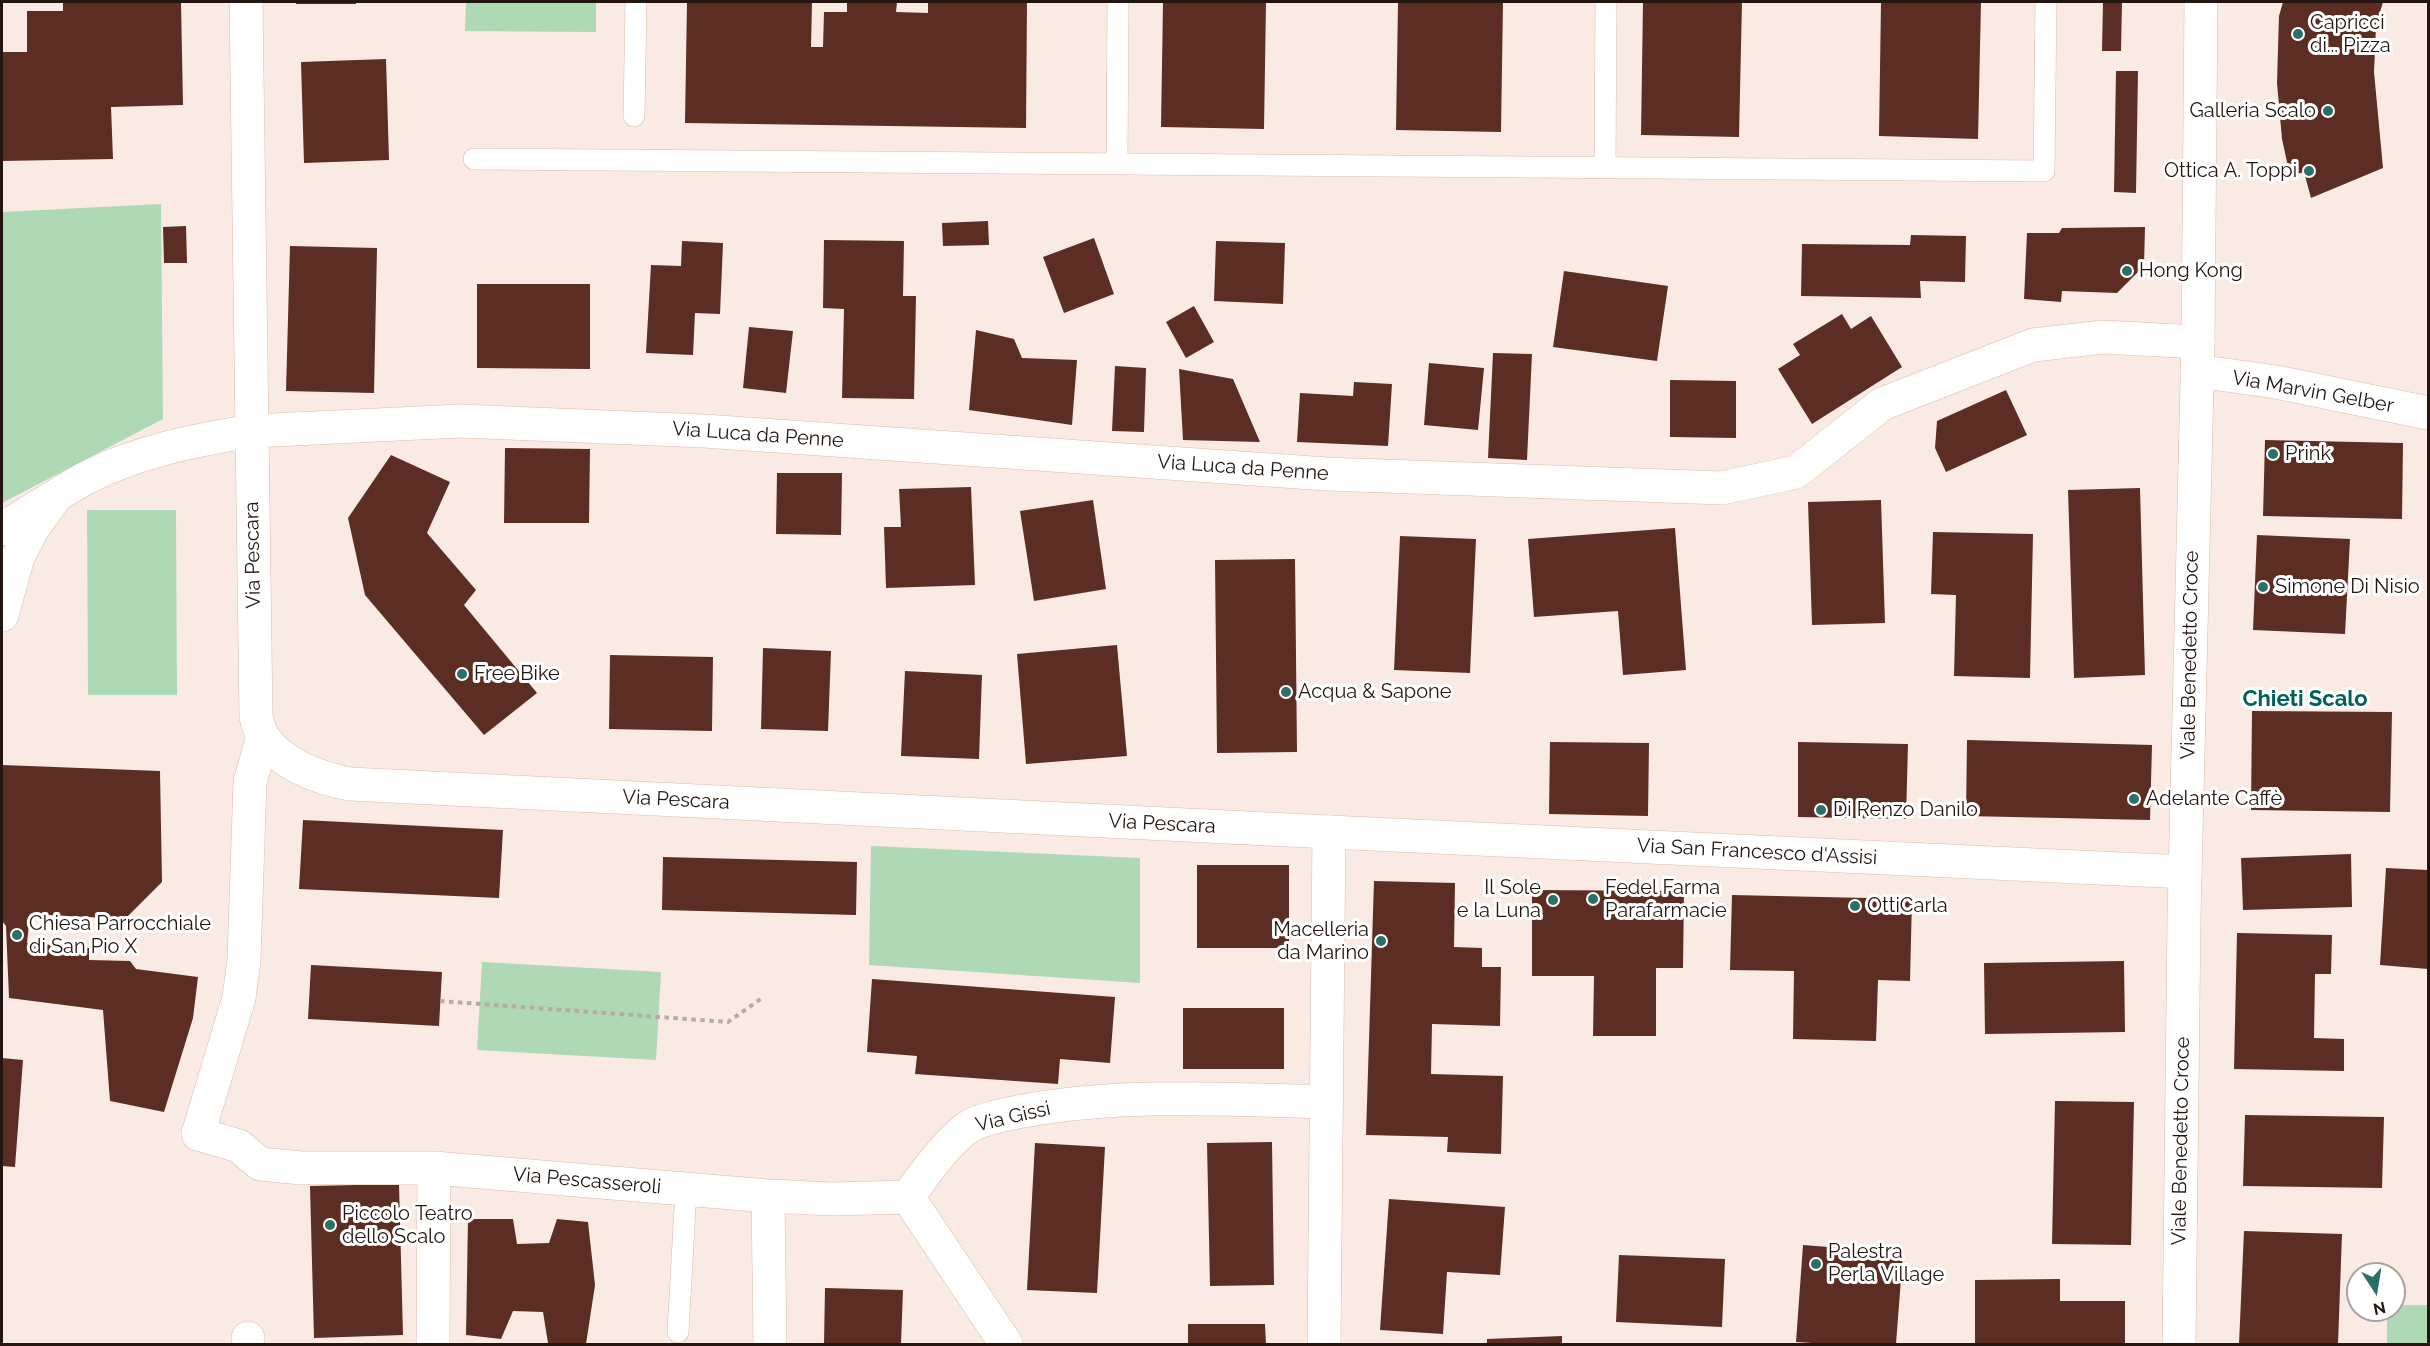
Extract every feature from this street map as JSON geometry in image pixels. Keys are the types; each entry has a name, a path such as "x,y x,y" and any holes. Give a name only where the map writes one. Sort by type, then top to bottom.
{"street":[{"name":"Via Pescara","path":"246,2 256,717 263,738 279,754 320,778 350,784 1329,832"},
{"name":"Viale Benedetto Croce","path":"2180,1344 2185,872 2197,357 2201,2"},
{"name":"Via Luca da Penne","path":"2,529 86,478 157,451 204,438 252,431 460,421 704,431 1327,474 1722,488 1796,472 1881,404 2033,345 2103,337 2197,357"},
{"name":"Via Marvin Gelber","path":"2197,357 2276,382 2428,413"},
{"path":"2,615 18,556 33,528 56,496"},
{"name":"Via Pescasseroli","path":"263,738 250,782 244,960 239,998 198,1134 239,1146 260,1164 302,1168 434,1168 768,1196 843,1199 908,1197"},
{"name":"Via San Francesco d'Assisi","path":"1329,832 2185,872"},
{"path":"1324,1344 1329,832"},
{"name":"Via Gissi","path":"908,1197 930,1167 967,1127 1003,1115 1047,1107 1160,1097 1327,1102"},
{"path":"433,1344 434,1168"},
{"path":"768,1196 770,1344"},
{"path":"908,1197 1006,1344"}],"lane":[{"path":"634,117 636,2"},
{"path":"1117,164 1118,2"},
{"path":"1605,168 1606,2"},
{"path":"474,159 2044,171 2046,2"},
{"path":"678,1332 686,1190"}],"path":[{"path":"440,1001 728,1022 762,998"}],"green space":[{"path":"466,2 596,2 596,32 465,31"},
{"path":"161,204 163,419 2,503 2,212"},
{"path":"87,510 176,510 177,695 88,695"},
{"path":"871,846 1140,858 1140,983 869,965"},
{"path":"482,962 661,972 656,1060 477,1050"},
{"path":"2406,1305 2428,1305 2428,1344 2387,1344 2387,1322 2406,1322"}],"building":[{"path":"63,2 181,2 183,105 111,107 113,159 2,161 2,52 27,52 27,11 63,11"},
{"path":"296,2 356,2 356,4 296,4"},
{"path":"687,2 812,3 811,47 823,47 824,12 847,12 847,2 897,2 896,12 928,13 928,2 1027,2 1026,128 685,123"},
{"path":"1163,2 1266,2 1264,129 1161,127"},
{"path":"1398,2 1503,2 1501,132 1396,130"},
{"path":"1643,2 1742,2 1739,137 1641,135"},
{"path":"1881,2 1981,2 1978,139 1879,136"},
{"path":"2103,2 2122,2 2121,51 2102,51"},
{"name":"Galleria Scalo","path":"2283,2 2383,2 2376,26 2374,72 2383,168 2311,198 2304,172 2290,176 2282,139 2277,83 2279,16"},
{"path":"386,59 389,160 304,163 301,62"},
{"path":"2116,71 2138,71 2136,193 2114,192"},
{"path":"988,221 989,245 943,246 942,223"},
{"path":"186,226 187,263 164,263 163,227"},
{"path":"2145,227 2144,266 2117,293 2062,291 2061,302 2024,299 2027,233 2059,233 2062,228"},
{"path":"1911,235 1966,236 1965,282 1920,281 1921,298 1801,296 1802,244 1910,245"},
{"path":"1094,238 1114,294 1064,313 1043,257"},
{"path":"824,240 904,241 903,296 916,296 914,399 842,398 844,309 823,308"},
{"path":"682,241 723,243 720,314 695,313 693,355 646,353 651,265 681,266"},
{"path":"1216,241 1285,243 1283,304 1214,301"},
{"path":"290,246 377,248 374,393 286,391"},
{"path":"1564,271 1668,286 1657,361 1553,347"},
{"path":"477,284 590,284 590,369 477,368"},
{"path":"1194,306 1214,342 1186,358 1166,322"},
{"path":"1842,314 1851,329 1871,316 1902,367 1812,424 1778,369 1800,355 1793,344"},
{"path":"749,327 793,331 786,393 743,388"},
{"path":"976,330 1014,339 1022,358 1077,360 1072,425 969,410"},
{"path":"1493,353 1532,354 1527,460 1488,458"},
{"path":"1429,363 1484,368 1478,430 1424,425"},
{"path":"1115,366 1146,368 1144,432 1112,431"},
{"path":"1179,369 1233,379 1260,442 1183,440"},
{"path":"1670,380 1736,381 1736,438 1670,437"},
{"path":"1354,382 1392,384 1388,446 1297,442 1300,393 1353,396"},
{"path":"2006,390 2027,435 1946,472 1935,448 1937,421"},
{"path":"2265,440 2403,443 2402,519 2263,516"},
{"path":"505,448 590,449 589,523 504,523"},
{"path":"391,455 450,482 427,533 476,590 464,605 537,693 484,735 365,595 348,518"},
{"path":"777,473 842,473 841,535 776,534"},
{"path":"971,487 975,585 886,588 884,527 901,527 899,489"},
{"path":"2140,488 2145,675 2074,678 2068,490"},
{"path":"1093,500 1106,589 1034,601 1020,511"},
{"path":"1881,500 1885,623 1812,625 1808,502"},
{"path":"1675,528 1686,670 1623,675 1618,611 1534,617 1528,539"},
{"path":"1933,532 2033,534 2030,678 1954,676 1956,595 1931,594"},
{"path":"2257,535 2350,539 2345,634 2253,630"},
{"path":"1400,536 1476,539 1470,673 1394,670"},
{"path":"1295,559 1297,752 1217,753 1215,560"},
{"path":"1117,645 1127,756 1026,764 1017,654"},
{"path":"763,648 831,651 828,731 761,729"},
{"path":"610,655 713,657 712,731 609,729"},
{"path":"905,671 982,675 979,759 901,756"},
{"path":"2252,711 2392,712 2390,812 2251,810"},
{"path":"1967,740 2152,745 2150,820 1966,816"},
{"path":"1550,742 1649,743 1648,816 1549,814"},
{"path":"1798,742 1908,744 1906,819 1798,817"},
{"name":"Chiesa Parrocchiale di San Pio X","path":"2,765 160,771 162,882 125,919 30,914 27,943 89,948 89,960 130,961 136,969 198,977 193,1018 164,1112 110,1101 103,1010 9,998 6,926 2,921"},
{"path":"303,820 503,830 499,898 299,889"},
{"path":"2351,854 2352,907 2243,910 2241,858"},
{"path":"663,857 857,862 856,915 662,910"},
{"path":"1197,865 1289,865 1289,948 1197,948"},
{"path":"2386,868 2428,870 2428,969 2380,965"},
{"path":"1374,881 1455,883 1454,947 1482,948 1482,967 1501,967 1500,1026 1432,1024 1431,1074 1503,1076 1501,1154 1447,1152 1448,1137 1366,1135"},
{"path":"1532,890 1684,891 1683,968 1656,968 1656,1036 1593,1036 1594,976 1532,976"},
{"path":"1732,895 1912,899 1910,981 1878,980 1876,1041 1793,1039 1794,971 1730,970"},
{"path":"2237,933 2332,935 2331,974 2315,974 2314,1038 2344,1039 2344,1071 2234,1069"},
{"path":"2124,961 2125,1032 1985,1034 1984,963"},
{"path":"311,965 442,972 439,1026 308,1019"},
{"path":"872,979 1115,997 1110,1063 1060,1059 1058,1084 915,1074 917,1056 867,1052"},
{"path":"1183,1008 1284,1008 1284,1069 1183,1069"},
{"path":"2,1058 23,1060 15,1167 2,1166"},
{"path":"2055,1101 2134,1102 2131,1245 2052,1244"},
{"path":"2245,1115 2384,1117 2382,1188 2243,1186"},
{"path":"1272,1142 1274,1285 1210,1286 1207,1143"},
{"path":"1035,1143 1105,1147 1097,1293 1027,1290"},
{"path":"399,1184 403,1335 314,1338 310,1186"},
{"path":"1389,1199 1505,1207 1500,1275 1447,1272 1443,1334 1380,1330"},
{"path":"468,1219 513,1219 517,1244 549,1243 557,1219 588,1222 595,1285 586,1344 548,1343 543,1312 513,1311 501,1339 466,1335"},
{"path":"2244,1231 2342,1234 2338,1344 2239,1344"},
{"path":"1803,1245 1903,1253 1896,1344 1796,1342"},
{"path":"1619,1255 1725,1259 1722,1327 1616,1322"},
{"path":"2060,1279 2060,1301 2125,1301 2125,1344 1975,1344 1975,1280"},
{"path":"825,1288 903,1290 901,1344 824,1344"},
{"path":"1188,1324 1265,1324 1266,1344 1188,1344"},
{"path":"1562,1336 1562,1344 1487,1344 1487,1339"}],"place":[{"name":"Capricci di... Pizza","path":"2298,34"},
{"name":"Galleria Scalo","path":"2328,111"},
{"name":"Ottica A. Toppi","path":"2309,171"},
{"name":"Hong Kong","path":"2127,271"},
{"name":"Prink","path":"2273,454"},
{"name":"Simone Di Nisio","path":"2263,587"},
{"name":"Free Bike","path":"462,674"},
{"name":"Acqua & Sapone","path":"1286,692"},
{"name":"Adelante Caffè","path":"2134,799"},
{"name":"Di Renzo Danilo","path":"1821,810"},
{"name":"Fedel Farma Parafarmacie","path":"1593,899"},
{"name":"Il Sole e la Luna","path":"1553,900"},
{"name":"OttiCarla","path":"1855,906"},
{"name":"Chiesa Parrocchiale di San Pio X","path":"17,935"},
{"name":"Macelleria da Marino","path":"1381,941"},
{"name":"Piccolo Teatro dello Scalo","path":"330,1225"},
{"name":"Palestra Perla Village","path":"1816,1264"}],"district":[{"name":"Chieti Scalo","path":"2305,699"}]}
